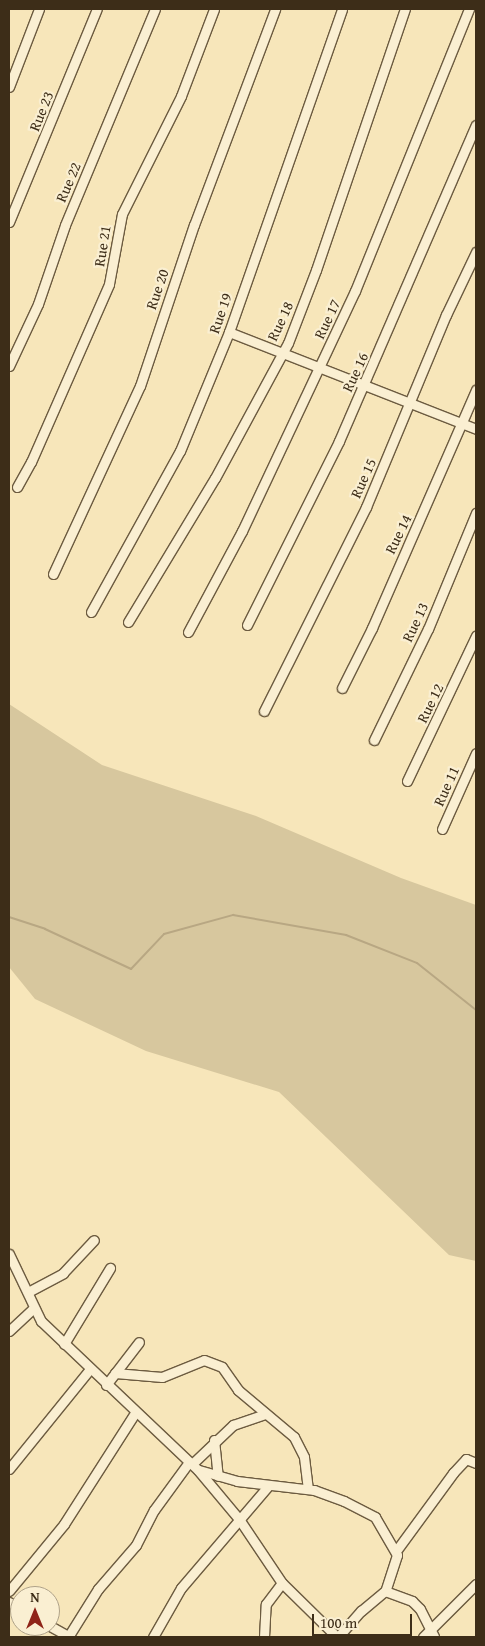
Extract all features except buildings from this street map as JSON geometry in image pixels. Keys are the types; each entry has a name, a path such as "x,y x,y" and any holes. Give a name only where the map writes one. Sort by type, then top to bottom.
{"street":[{"path":"9,87 39,9"},
{"name":"Rue 23","path":"9,222 97,9"},
{"name":"Rue 22","path":"9,366 38,304 65,225 155,9"},
{"name":"Rue 21","path":"17,487 31,462 109,284 122,214 181,96 214,9"},
{"name":"Rue 20","path":"53,574 140,386 194,225 275,9"},
{"name":"Rue 19","path":"91,612 180,451 229,332 342,9"},
{"name":"Rue 18","path":"128,622 222,467 288,343 316,270 404,9"},
{"path":"470,9 476,11"},
{"name":"Rue 17","path":"188,632 222,572 368,261 470,9"},
{"name":"Rue 16","path":"247,625 300,524 398,310 476,125"},
{"name":"Rue 15","path":"264,711 366,507 411,405 446,316 476,252"},
{"path":"229,332 362,386 476,429"},
{"name":"Rue 14","path":"342,688 476,390"},
{"name":"Rue 13","path":"374,740 428,629 476,513"},
{"name":"Rue 12","path":"407,781 476,636"},
{"name":"Rue 11","path":"442,830 476,753"},
{"path":"28,1292 63,1273 94,1240"},
{"path":"9,1254 28,1292 33,1309 64,1344 106,1385 193,1465 239,1519 282,1583 337,1637 366,1606 385,1591 397,1562 396,1551 375,1517 344,1501 308,1489 269,1485 218,1476 193,1465"},
{"path":"64,1344 110,1268"},
{"path":"9,1331 33,1309"},
{"path":"106,1385 138,1342"},
{"path":"115,1373 162,1377 198,1362 213,1362 265,1414 294,1437 304,1457 308,1489"},
{"path":"9,1469 90,1369"},
{"path":"9,1591 64,1524 135,1413"},
{"path":"69,1637 98,1589 136,1545 154,1510 214,1440 232,1425 265,1414"},
{"path":"214,1440 218,1476"},
{"path":"396,1551 453,1473 466,1459 476,1463"},
{"path":"153,1637 181,1588 269,1485"},
{"path":"264,1637 266,1604 282,1583"},
{"path":"423,1637 432,1633 476,1584"},
{"path":"385,1591 412,1601 420,1610 432,1633"}],"shaded area":[{"path":"9,704 102,765 256,816 401,878 476,905 476,1261 449,1255 279,1092 146,1051 35,999 9,967"}],"waterway":[{"path":"9,917 45,929 131,969 164,934 233,915 346,935 417,963 476,1010"}]}
